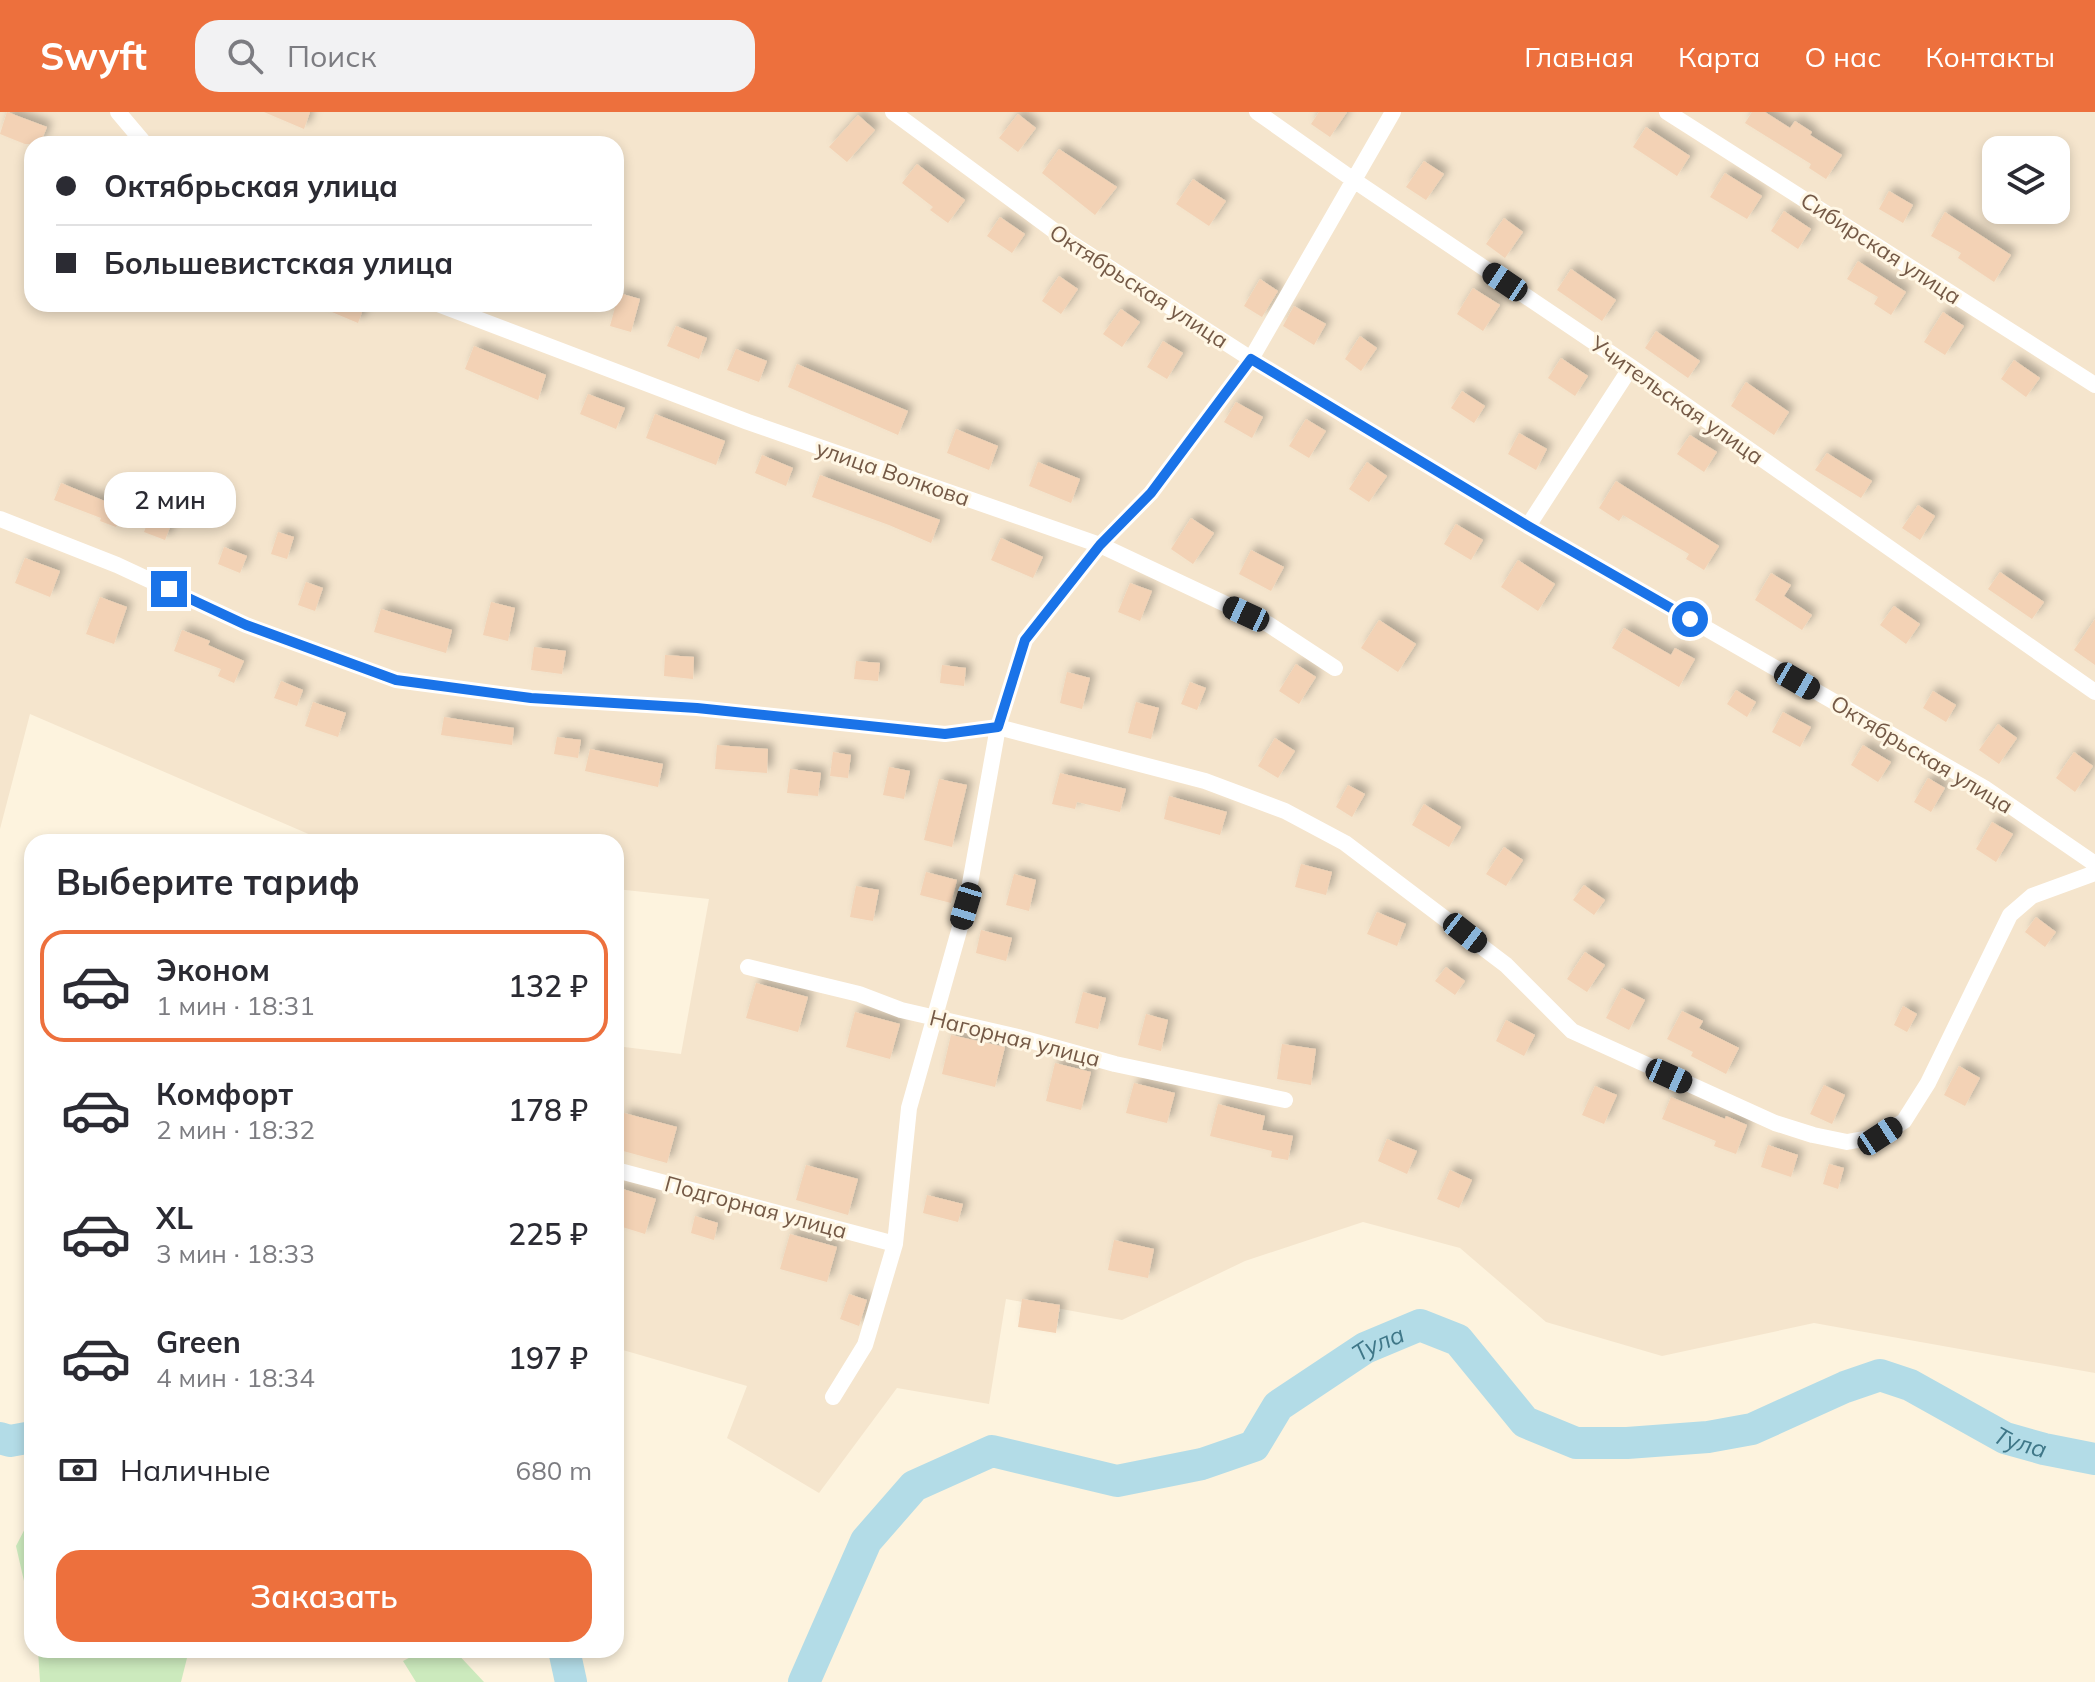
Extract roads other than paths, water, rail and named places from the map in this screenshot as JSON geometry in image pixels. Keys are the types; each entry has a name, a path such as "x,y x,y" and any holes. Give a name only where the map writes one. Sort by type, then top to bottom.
{"street":[{"path":"118,112 138,136"},
{"name":"Октябрьская улица","path":"893,112 1068,241 1251,359 1528,526 1986,789 2095,864"},
{"name":"Учительская улица","path":"1257,112 1631,367 2095,692"},
{"path":"833,1397 865,1345 895,1244 909,1108 966,906 998,727 1025,640 1100,545 1151,493 1251,359 1393,112"},
{"name":"Сибирская улица","path":"1667,112 2095,385"},
{"name":"улица Волкова","path":"459,312 748,422 1100,545 1268,624 1335,668"},
{"path":"1528,526 1631,367"},
{"path":"0,519 117,565 246,625 396,680 531,698 697,708 945,734 998,727 1205,781 1285,811 1345,843 1506,965 1572,1031 1775,1123 1847,1142 1880,1136 1904,1121 1928,1083 2010,915 2032,896 2095,873"},
{"name":"Нагорная улица","path":"748,967 859,994 901,1010 1115,1064 1285,1100"},
{"name":"Подгорная улица","path":"624,1172 895,1244"}],"waterway":[{"name":"Тула","path":"804,1682 866,1541 914,1486 992,1451 1117,1481 1202,1464 1254,1446 1278,1406 1365,1348 1420,1325 1458,1340 1525,1422 1576,1443 1708,1437 1752,1429 1845,1387 1880,1375 1910,1385 2005,1438 2095,1459"},
{"name":"Тула","path":"0,1438 10,1441 24,1438"},
{"name":"Тула","path":"566,1658 571,1682"}]}
